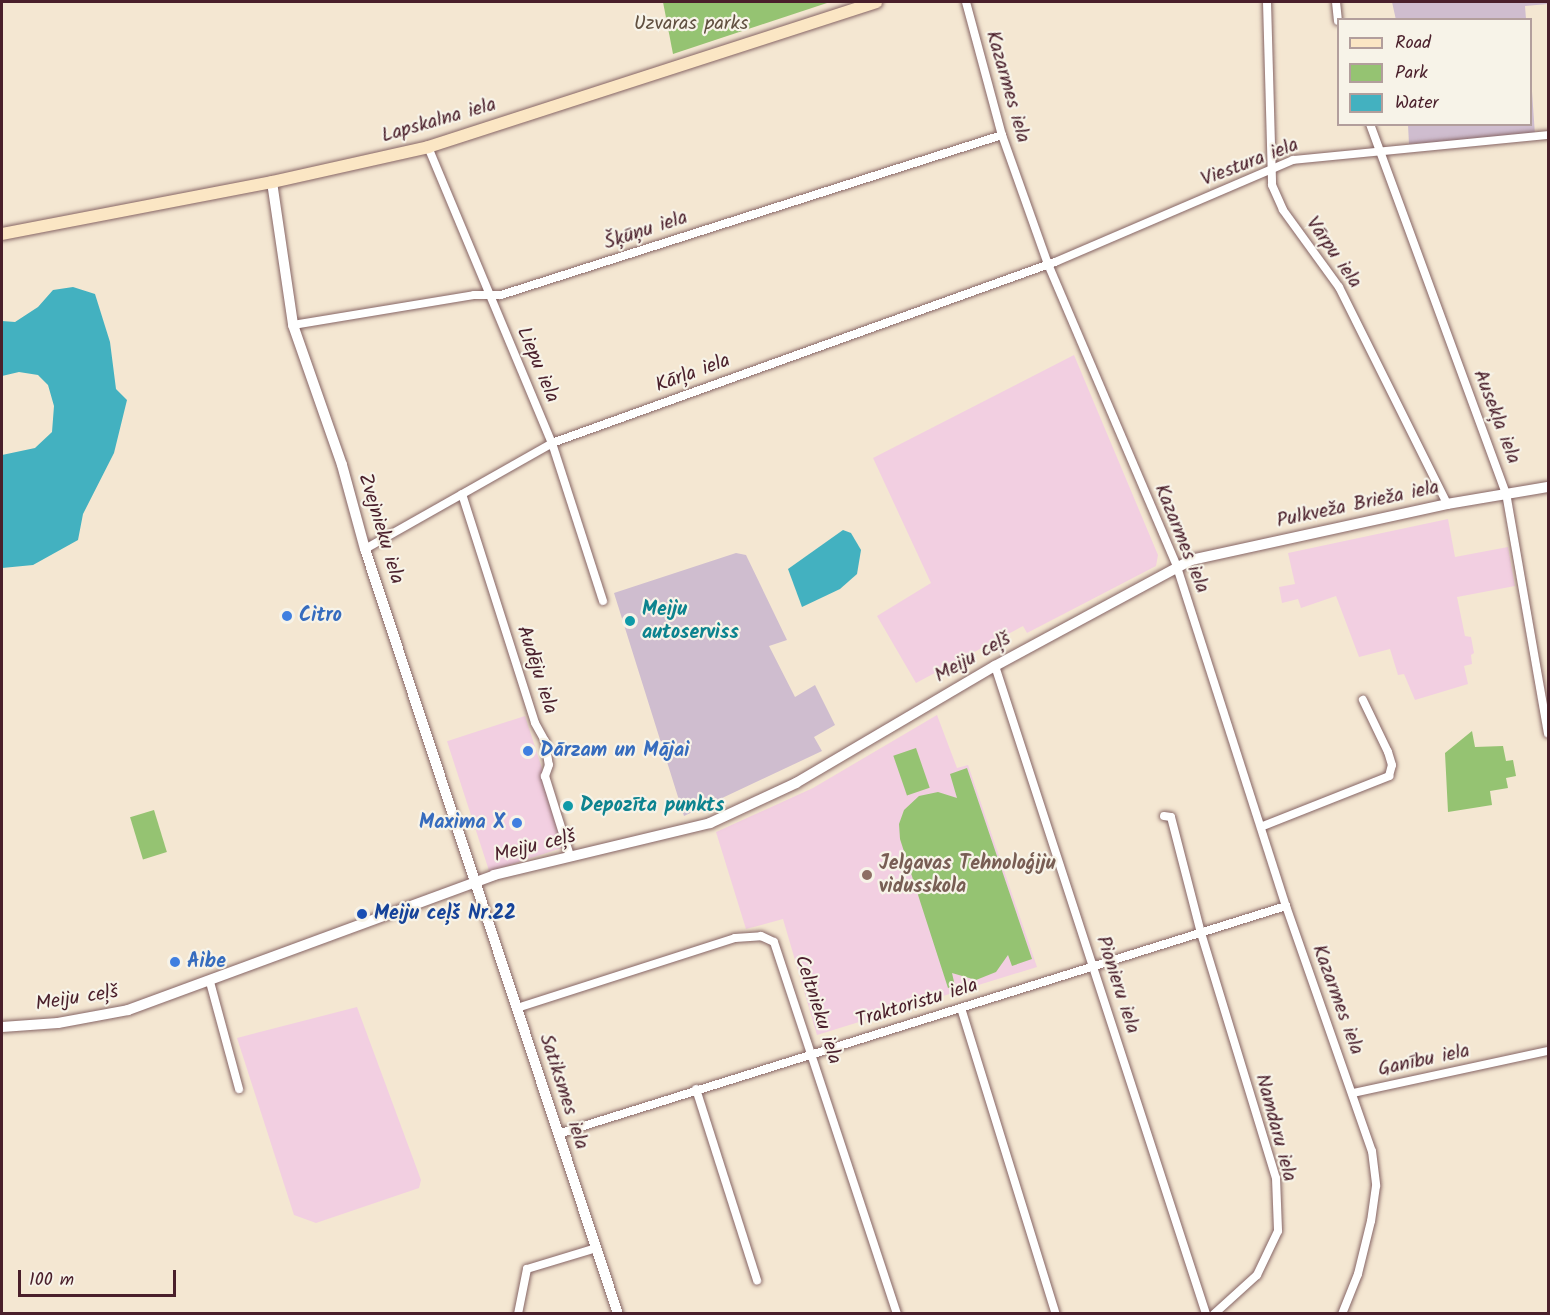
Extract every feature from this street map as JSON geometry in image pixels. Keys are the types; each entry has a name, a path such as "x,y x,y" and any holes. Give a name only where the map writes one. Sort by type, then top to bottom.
{"main road":[{"name":"Lapskalna iela","path":"2,234 272,182 428,147 876,2"}],"street":[{"name":"Kazarmes iela","path":"966,2 1002,135 1048,264 1178,567 1263,826 1286,906 1353,1094"},
{"name":"Vārpu iela","path":"1267,2 1272,185 1283,210 1339,287 1447,504"},
{"path":"1336,2 1338,18"},
{"name":"Ausekļa iela","path":"1371,126 1506,493 1548,733"},
{"name":"Šķūņu iela","path":"293,325 489,293 501,295 1002,135"},
{"name":"Viestura iela","path":"1048,264 1293,160 1378,149 1548,135"},
{"name":"Liepu iela","path":"428,147 552,442 603,601"},
{"name":"Zvejnieku iela","path":"272,182 293,325 342,465 365,549 474,882"},
{"name":"Kārļa iela","path":"365,549 552,442 1048,264"},
{"name":"Pulkveža Brieža iela","path":"1178,567 1191,560 1447,504 1548,487"},
{"name":"Audēju iela","path":"462,494 535,723 545,741 549,765 545,776 570,856"},
{"name":"Meiju ceļš","path":"2,1027 97,1017 210,982 474,882 570,856 710,823 796,783 995,666 1178,567"},
{"name":"Pionieru iela","path":"995,666 1206,1314"},
{"path":"1263,826 1389,776 1392,765 1388,752 1363,700"},
{"name":"Namdaru iela","path":"1164,816 1170,817 1201,933 1276,1188 1278,1231 1257,1275 1214,1314"},
{"name":"Satiksmes iela","path":"474,882 618,1314"},
{"name":"Traktoristu iela","path":"558,1134 1286,906"},
{"name":"Celtnieku iela","path":"517,1008 735,938 761,936 774,942 781,952 897,1314"},
{"path":"210,982 239,1089"},
{"path":"961,1008 1056,1314"},
{"name":"Ganību iela","path":"1353,1094 1548,1051"},
{"path":"696,1089 757,1281"},
{"path":"1342,1314 1358,1274 1376,1186 1372,1151 1353,1094"},
{"path":"518,1314 527,1269 596,1248"}],"shaded area":[{"path":"1392,2 1548,2 1548,4 1525,6 1526,18 1396,18"},
{"path":"1532,92 1535,135 1409,144 1408,126 1532,126"},
{"path":"1074,355 1158,555 1156,566 1027,633 1023,626 916,683 877,616 931,583 873,458"},
{"path":"1448,519 1455,557 1508,547 1515,586 1457,597 1465,636 1471,637 1474,653 1471,655 1472,664 1464,666 1468,684 1415,700 1404,674 1398,675 1390,649 1359,657 1336,596 1301,608 1298,599 1282,603 1279,587 1295,584 1288,553"},
{"path":"736,553 746,555 787,640 769,646 795,697 815,685 835,725 814,737 822,751 684,816 614,593"},
{"name":"Jelgavas Tehnoloģiju vidusskola","path":"937,715 957,768 968,765 1037,967 817,1035 783,919 746,929 716,832 813,788"},
{"path":"525,716 567,846 489,872 447,741"},
{"path":"357,1007 421,1180 419,1188 316,1223 294,1215 237,1038"}],"green space":[{"name":"Uzvaras parks","path":"663,2 830,2 673,54"},
{"path":"1472,731 1475,747 1503,746 1506,761 1513,760 1516,776 1506,778 1508,788 1490,791 1492,805 1448,812 1445,753"},
{"path":"916,748 930,788 907,796 893,756"},
{"path":"967,768 1032,959 1012,966 1008,955 996,972 976,980 952,973 955,986 948,988 900,839 899,824 904,810 919,796 938,792 957,798 950,774"},
{"path":"154,810 167,852 143,859 130,817"}],"water":[{"path":"73,287 95,294 110,342 116,389 127,400 114,453 83,514 78,540 33,565 2,568 2,455 35,448 52,432 54,406 48,385 38,375 19,372 2,376 2,321 15,322 38,307 53,290"},
{"path":"843,530 851,533 861,550 857,574 840,589 802,607 788,569"}],"place":[{"name":"Citro","path":"287,616"},
{"name":"Meiju autoserviss","path":"630,621"},
{"name":"Dārzam un Mājai","path":"528,751"},
{"name":"Depozīta punkts","path":"568,806"},
{"name":"Maxima X","path":"517,823"},
{"name":"Jelgavas Tehnoloģiju vidusskola","path":"867,875"},
{"name":"Meiju ceļš Nr.22","path":"362,914"},
{"name":"Aibe","path":"175,962"}]}
